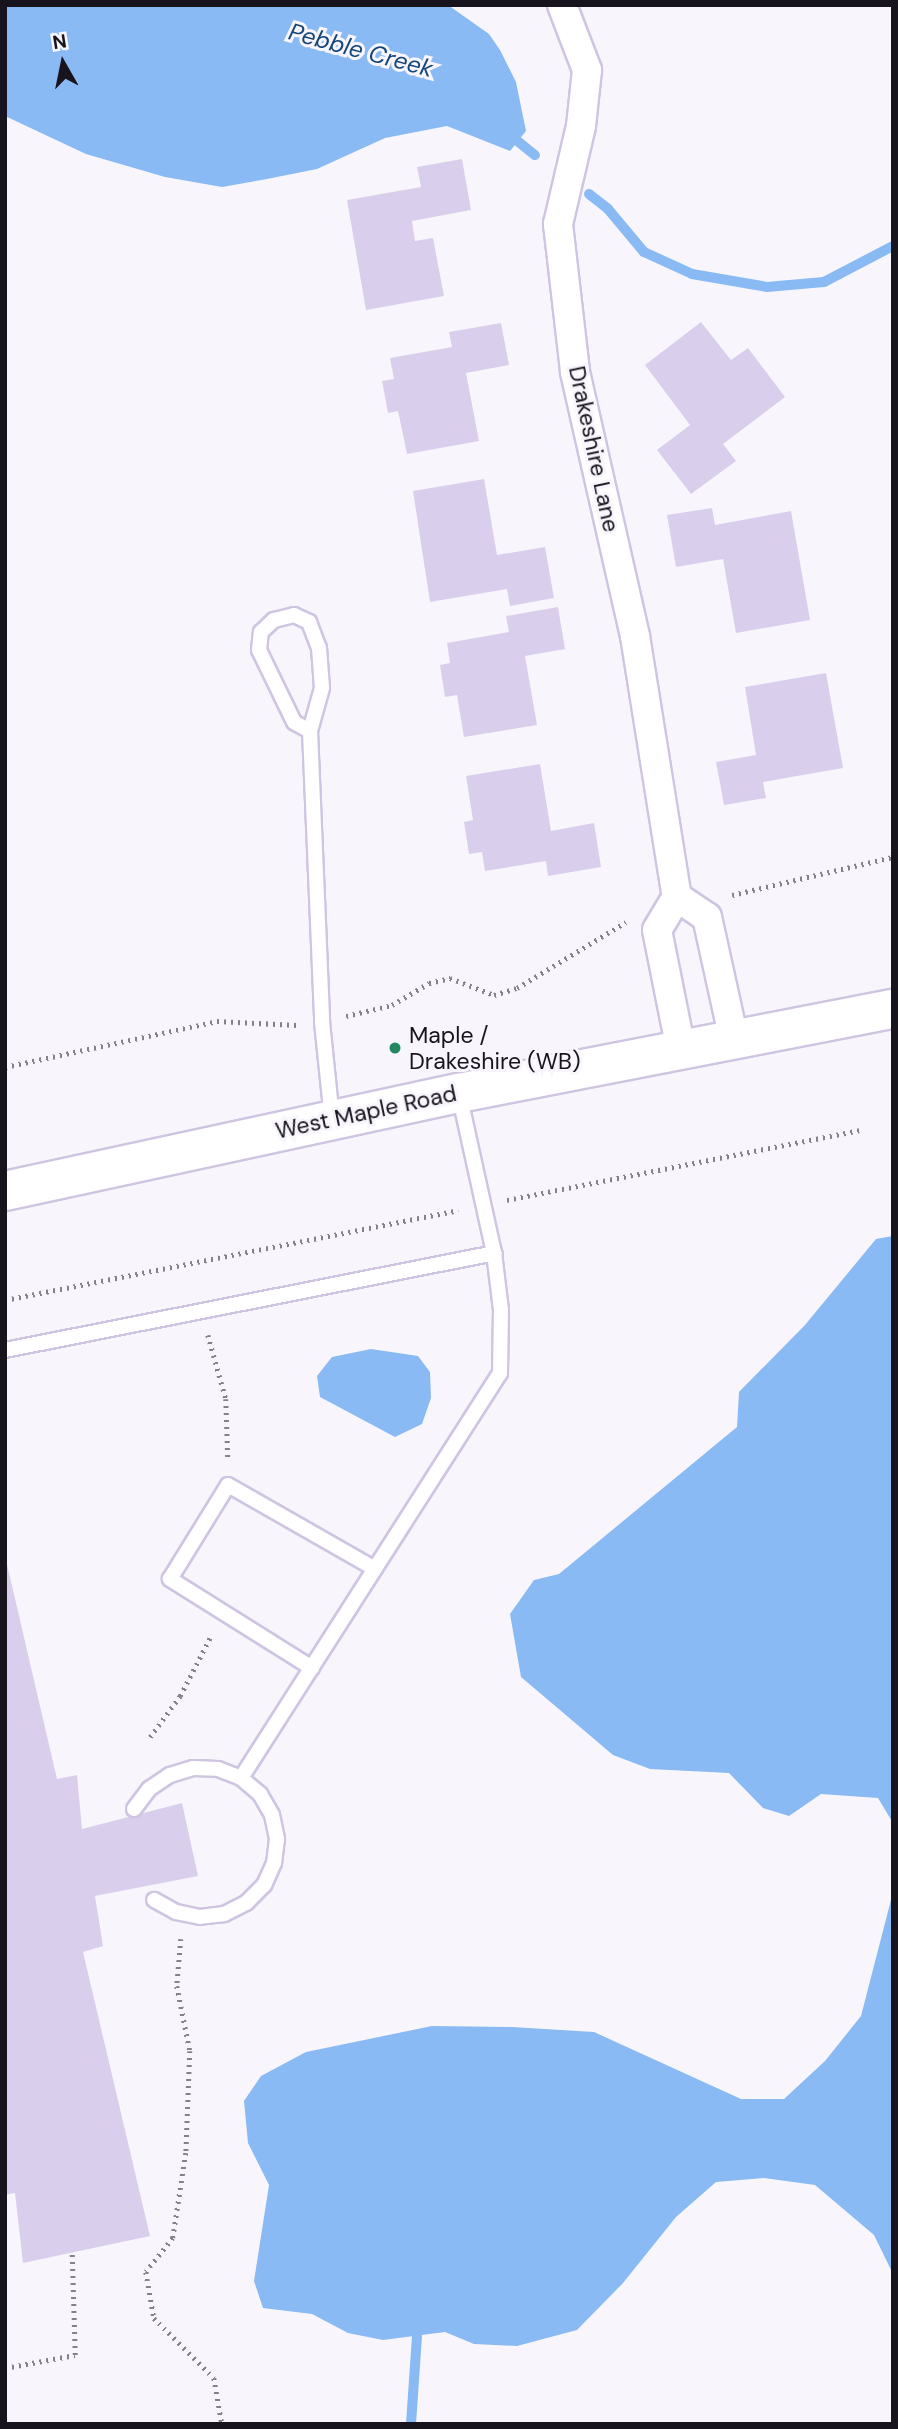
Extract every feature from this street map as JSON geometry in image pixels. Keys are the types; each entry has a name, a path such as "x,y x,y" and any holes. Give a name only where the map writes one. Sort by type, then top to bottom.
{"main road":[{"name":"West Maple Road","path":"5,1191 332,1119 893,1009"}],"street":[{"name":"Drakeshire Lane","path":"562,5 587,70 581,126 558,224 575,372 635,636 677,897"},
{"path":"681,1051 657,930 677,897 707,917 734,1040"}],"lane":[{"path":"310,731 294,722 259,650 261,632 274,620 294,615 309,622 319,648 322,688 310,731 322,1022 332,1119"},
{"path":"241,1778 500,1373 501,1310 494,1253 459,1093"},
{"path":"5,1350 494,1253"},
{"path":"312,1668 170,1579 228,1485 375,1569"},
{"path":"135,1809 149,1789 170,1774 193,1768 218,1769 241,1778 260,1794 272,1815 277,1839 274,1863 264,1885 246,1903 224,1914 187,1914 154,1900"}],"path":[{"path":"729,896 893,857"},
{"path":"5,1067 217,1021 286,1026 322,1022 392,1005 429,983 450,978 494,995 517,988 639,914"},
{"path":"5,1300 859,1130"},
{"path":"204,1310 226,1399 228,1485"},
{"path":"150,1737 180,1696 221,1612"},
{"path":"187,1914 177,1953 177,1986 190,2051 186,2153 173,2238 146,2272 154,2318 214,2378 222,2424"},
{"path":"5,2368 75,2355 72,2253"}],"water":[{"path":"5,5 448,5 489,34 500,50 516,82 526,131 510,151 447,126 385,138 317,169 267,179 222,187 165,177 86,154 5,116"},
{"path":"893,1236 893,1823 878,1798 821,1794 789,1816 763,1808 729,1773 650,1769 613,1755 521,1677 510,1614 534,1580 559,1574 737,1427 739,1392 805,1325 876,1239"},
{"path":"371,1349 418,1356 430,1372 431,1398 422,1424 395,1437 320,1397 317,1376 332,1357"},
{"path":"893,1892 893,2274 874,2235 815,2185 764,2178 716,2182 676,2217 623,2283 577,2330 517,2346 474,2344 445,2332 383,2340 348,2333 312,2314 263,2308 254,2281 269,2185 248,2143 244,2101 261,2076 306,2052 432,2026 512,2027 594,2032 741,2099 784,2099 825,2061 861,2016"}],"building":[{"path":"462,159 471,210 412,221 415,241 433,238 444,296 366,310 347,200 421,187 417,167"},
{"path":"701,322 731,360 748,348 785,397 723,444 736,461 691,494 657,450 690,425 645,365"},
{"path":"501,323 509,365 466,373 479,441 407,454 398,411 388,413 382,381 394,379 390,358 452,347 449,332"},
{"path":"484,479 497,555 545,547 554,598 510,606 507,589 430,602 413,491"},
{"path":"712,508 715,525 791,511 810,620 736,633 723,559 676,567 667,515"},
{"path":"558,607 565,649 525,656 537,725 464,737 457,695 445,697 440,665 450,663 447,643 509,632 506,616"},
{"path":"826,673 843,768 763,782 766,798 724,805 716,762 756,755 745,687"},
{"path":"540,764 551,831 594,823 601,867 548,876 546,861 485,871 482,852 469,854 464,822 473,820 466,776"},
{"path":"6,1560 57,1779 77,1775 82,1829 182,1803 198,1876 95,1896 103,1946 83,1952 150,2236 23,2263 15,2193 5,2195"}],"waterway":[{"name":"Pebble Creek","path":"510,135 535,155"},
{"name":"Pebble Creek","path":"589,194 608,209 644,252 692,274 767,287 824,282 893,246"},
{"path":"411,2424 417,2336"}],"place":[{"name":"Maple / Drakeshire (WB)","path":"395,1048"}]}
